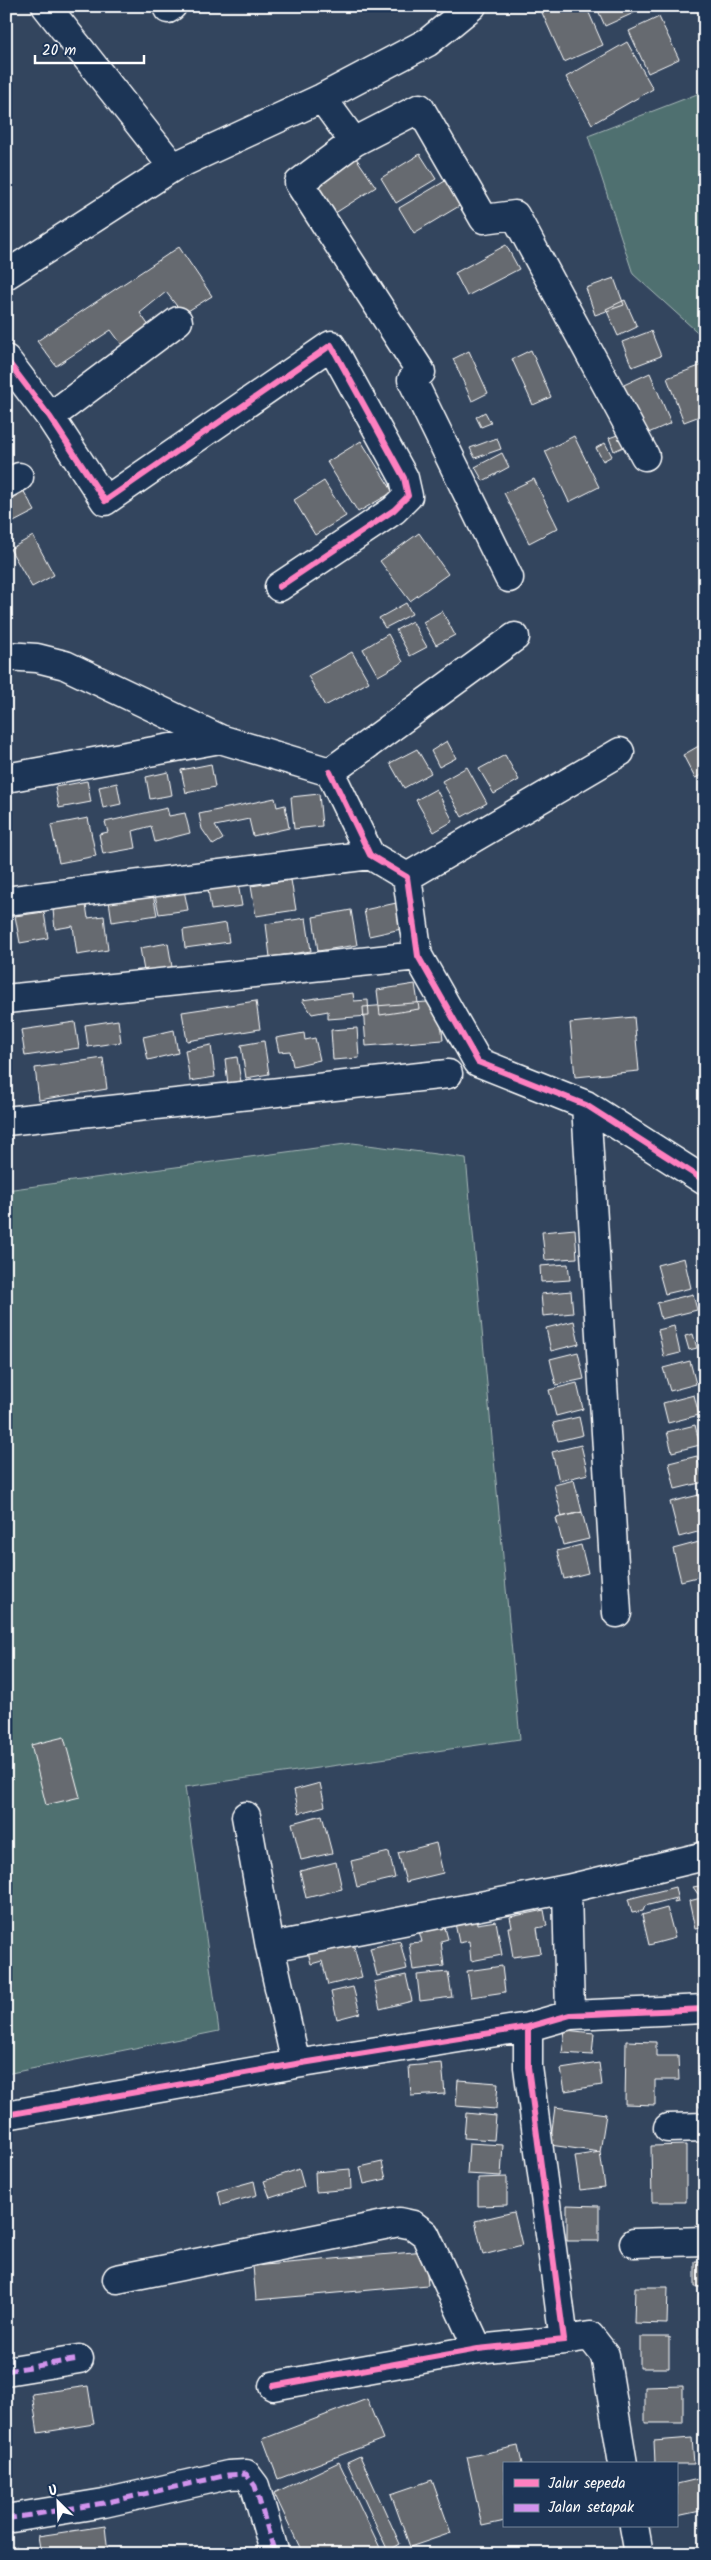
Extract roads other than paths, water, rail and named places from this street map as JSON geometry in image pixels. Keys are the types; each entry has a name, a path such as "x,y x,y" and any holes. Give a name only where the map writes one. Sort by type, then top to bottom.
{"street":[{"path":"46,6 174,167"},
{"path":"6,275 174,167 322,98 428,42 472,6"},
{"path":"322,98 354,142"},
{"path":"509,578 412,380 421,372 299,183 354,142 420,108 484,219 515,215 645,456"},
{"path":"50,417 178,321"},
{"path":"6,359 50,417 105,501 331,345 404,478 408,496 394,510 279,587"},
{"path":"330,772 515,637"},
{"path":"6,656 37,658 65,665 220,739 330,772 370,855 407,877"},
{"path":"6,778 220,739"},
{"path":"407,877 620,752"},
{"path":"6,901 370,855"},
{"path":"407,877 418,956 478,1062 586,1105 705,1181"},
{"path":"6,999 418,956"},
{"path":"6,1121 448,1074"},
{"path":"586,1105 617,1613"},
{"path":"246,1816 270,1947 296,2064"},
{"path":"270,1947 566,1889 705,1856"},
{"path":"566,1889 570,2015"},
{"path":"6,2115 296,2064 528,2027 570,2015 705,2009"},
{"path":"528,2027 528,2068 564,2340"},
{"path":"668,2128 705,2127"},
{"path":"117,2279 399,2222 413,2225 424,2234 478,2349"},
{"path":"634,2244 705,2242"},
{"path":"273,2386 478,2349 590,2336 605,2355 623,2462"},
{"path":"6,2371 79,2359"},
{"path":"6,2519 104,2503 228,2475 246,2474 255,2486 275,2554"},
{"path":"634,2528 638,2554"}]}
